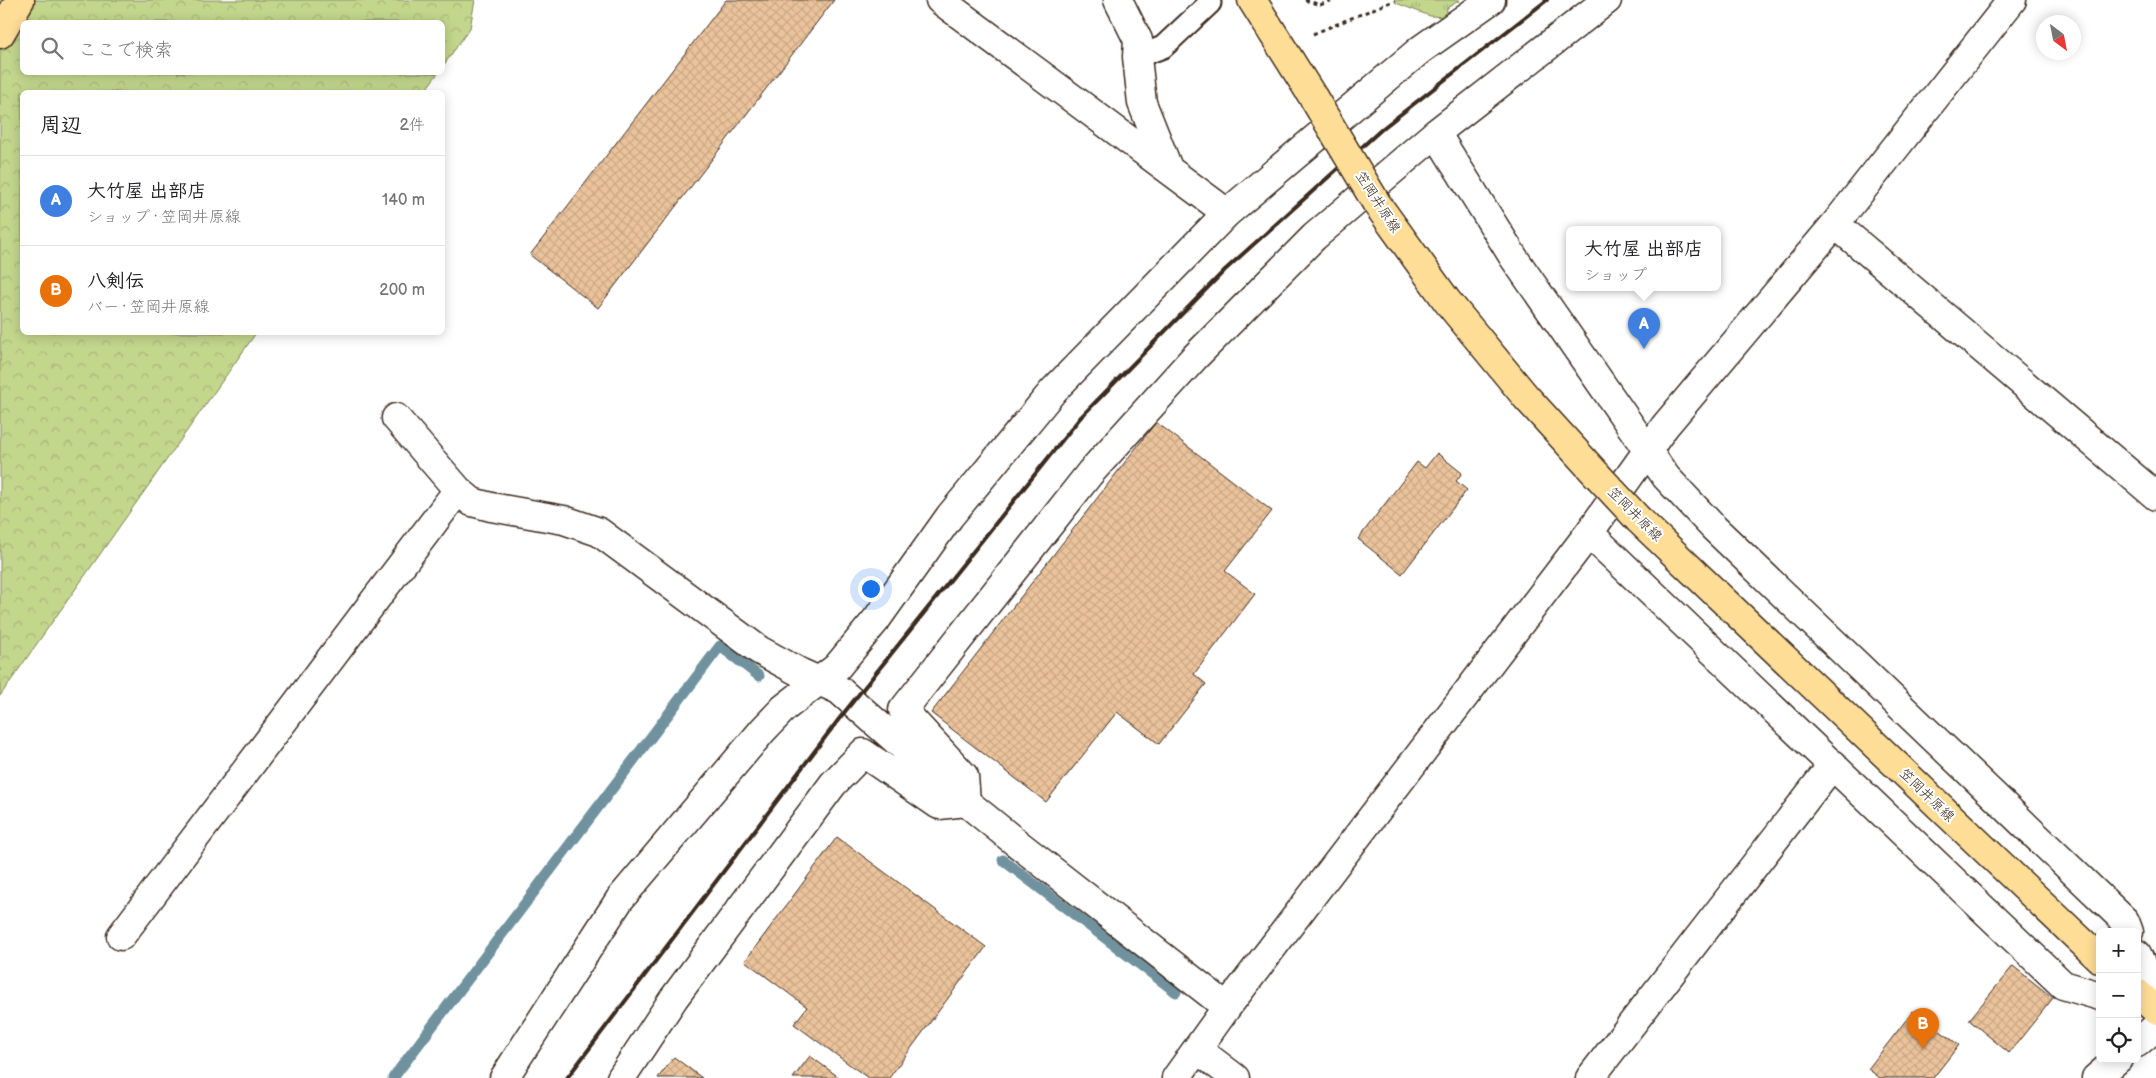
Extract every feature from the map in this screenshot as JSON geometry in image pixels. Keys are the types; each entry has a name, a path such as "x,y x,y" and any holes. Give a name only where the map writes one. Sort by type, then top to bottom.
{"main road":[{"path":"0,34 20,0"},
{"name":"笠岡井原線","path":"1252,0 1377,204 1447,301 1526,397 1639,520 2096,955"},
{"path":"2141,997 2156,1010"}],"street":[{"path":"940,0 1227,212"},
{"path":"1118,0 1138,40 1137,57 1142,103 1168,168"},
{"path":"504,1078 620,900 763,730 784,708 837,667 870,627 950,516 1053,391 1227,212 1420,50 1492,0"},
{"path":"966,802 964,776 903,710 1090,472 1188,366 1314,237 1436,133 1607,0"},
{"path":"1176,1078 1227,1007 1589,533 1678,411 1835,224 2012,0"},
{"path":"1436,133 1514,258 1666,477 1713,527 2124,921 2127,928"},
{"path":"1835,224 2156,496"},
{"path":"396,418 458,490 472,502 491,508 564,520 599,532 759,650 839,690 966,802 1227,1007"},
{"path":"121,936 458,490"},
{"path":"1589,533 2063,985 2096,995"},
{"path":"621,1078 674,998 827,792 863,753 939,806 966,802"},
{"path":"1590,1078 1833,764"},
{"path":"2141,963 2156,996"},
{"path":"2141,1009 2156,1015"},
{"path":"2141,1040 2156,1027"},
{"path":"1197,1049 1235,1078"},
{"path":"2096,1078 2113,1063"}],"lane":[{"path":"1137,57 1162,47 1210,3"}],"path":[{"path":"1305,0 1320,5 1333,0"},
{"path":"1318,30 1395,0"}],"green space":[{"path":"0,0 475,0 470,28 445,63 445,20 20,20 20,75 437,75 425,90 20,90 20,335 255,335 0,696"},
{"path":"1394,0 1460,0 1447,8 1446,17 1430,16 1396,3"}],"building":[{"path":"726,0 834,0 598,308 530,255"},
{"path":"1156,422 1272,511 1225,571 1255,594 1194,674 1206,684 1159,744 1117,712 1046,802 931,713"},
{"path":"1437,453 1462,473 1456,481 1467,490 1402,574 1358,539 1417,462 1425,468"},
{"path":"837,837 986,947 889,1078 868,1078 794,1024 807,1007 745,961"},
{"path":"2013,966 2053,998 2009,1053 1969,1020"},
{"path":"1913,1011 1959,1045 1933,1078 1880,1078 1868,1069"},
{"path":"810,1056 840,1078 793,1078"},
{"path":"674,1057 702,1078 658,1078"}],"waterway":[{"path":"393,1078 720,646 759,676"},
{"path":"1003,860 1176,992"}],"railway":[{"path":"567,1078 839,719 1080,418 1225,270 1383,128 1547,0"}],"place":[{"name":"大竹屋 出部店","path":"1644,349"},
{"name":"八剣伝","path":"1923,1049"}]}
